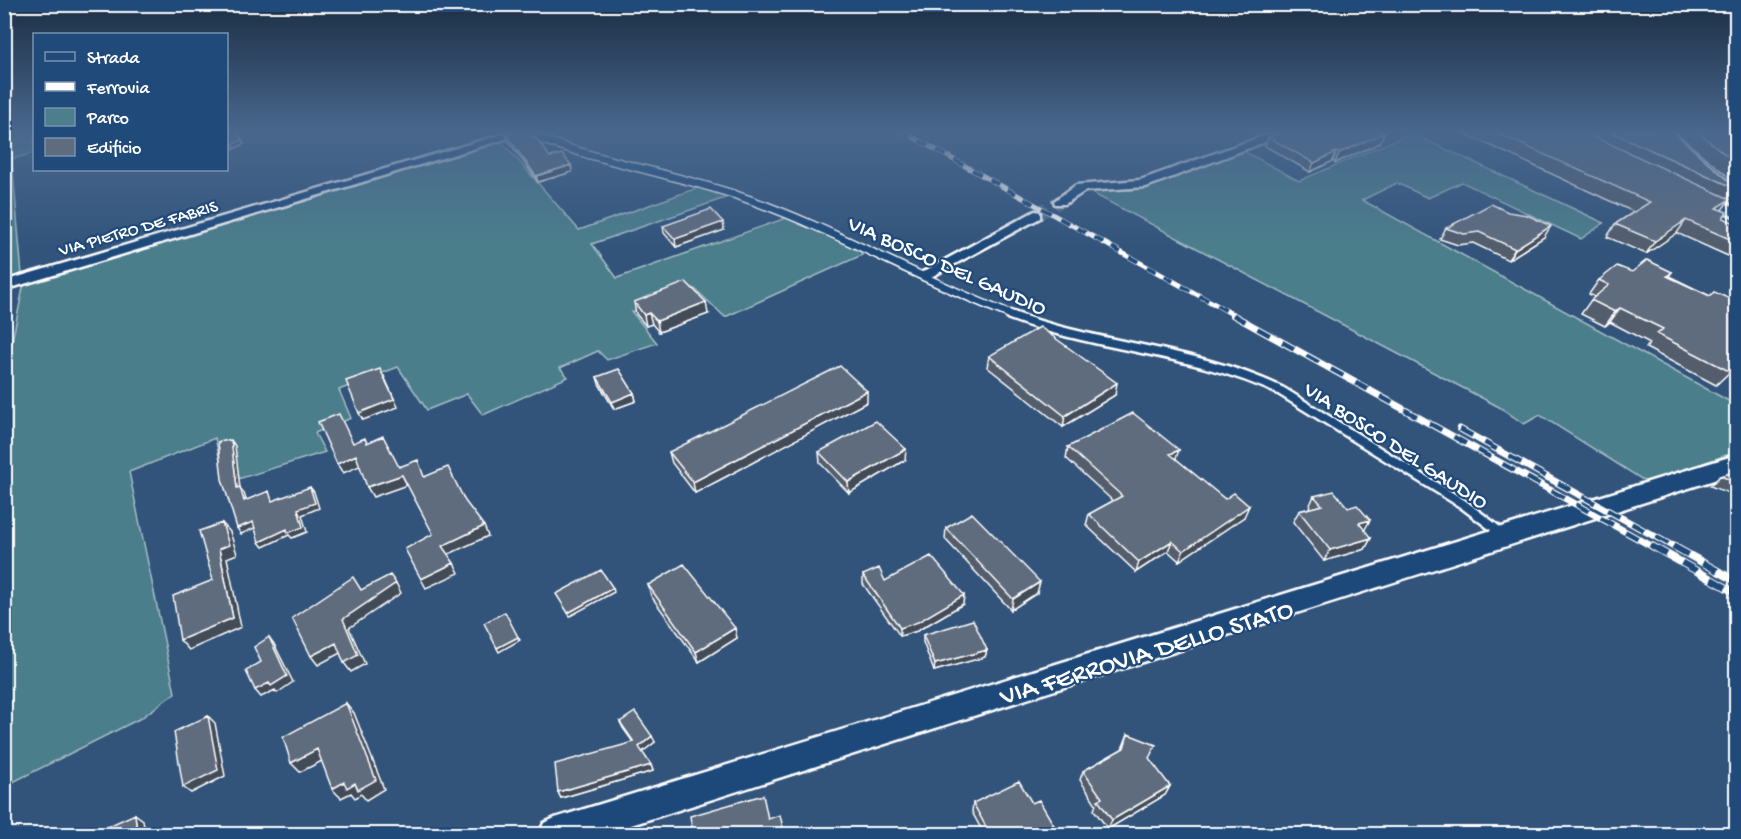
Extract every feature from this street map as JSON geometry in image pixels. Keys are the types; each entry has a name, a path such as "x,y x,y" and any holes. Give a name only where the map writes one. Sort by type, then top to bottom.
{"main road":[{"name":"VIA FERROVIA DELLO STATO","path":"555,834 1737,464"}],"street":[{"name":"VIA PIETRO DE FABRIS","path":"4,286 393,170"},
{"path":"1060,201 1081,188 1142,184 1180,170"},
{"path":"1695,194 1737,213"},
{"path":"926,274 1035,215"}],"lane":[{"name":"VIA BOSCO DEL GAUDIO","path":"644,170 734,194 824,228 1006,313 1048,329 1196,361 1252,377 1281,391 1432,485 1506,537"}],"green space":[{"path":"5,170 13,170 22,275 5,283"},
{"path":"407,170 527,170 579,230 700,187 728,197 592,244 617,278 786,218 863,249 862,255 725,317 695,289 632,312 657,343 607,360 598,351 560,368 568,377 483,415 467,394 427,410 398,367 339,390 351,418 315,433 325,452 225,483 215,438 129,472 175,693 141,718 5,786 4,356 10,351 24,283"},
{"path":"1188,170 1279,170 1299,181 1324,170 1491,170 1604,223 1581,239 1462,182 1428,198 1397,183 1362,200 1736,405 1736,452 1646,482 1540,415 1524,424 1501,408 1088,191 1134,190"}],"building":[{"path":"532,170 555,170 536,176"},
{"path":"1579,170 1667,170 1730,199 1716,208 1727,212 1723,218 1737,224 1737,242 1686,220 1655,241 1615,224 1650,202"},
{"path":"1695,170 1717,170 1737,189"},
{"path":"1491,204 1508,212 1527,215 1551,226 1515,249 1479,232 1464,234 1446,228"},
{"path":"711,209 723,222 675,239 663,226"},
{"path":"1647,260 1672,272 1667,276 1710,296 1714,292 1730,299 1737,294 1737,364 1729,371 1657,334 1663,329 1620,308 1615,312 1591,300 1609,285 1599,280 1617,266 1632,272"},
{"path":"686,282 706,302 657,321 649,313 644,315 634,302"},
{"path":"1040,327 1117,383 1065,416 989,356"},
{"path":"840,366 867,391 693,482 669,452"},
{"path":"380,369 394,399 359,413 346,381"},
{"path":"619,369 634,393 612,402 597,377"},
{"path":"1133,413 1179,450 1170,454 1225,499 1234,493 1249,506 1183,551 1172,541 1139,562 1089,514 1122,496 1068,447"},
{"path":"339,414 353,443 365,438 367,443 383,436 399,467 418,460 424,477 448,467 465,501 484,526 442,546 454,563 421,579 405,549 433,534 402,475 367,487 356,455 337,464 318,422"},
{"path":"876,421 906,449 848,482 819,452"},
{"path":"231,440 237,488 240,487 244,501 269,491 272,501 310,487 315,503 298,509 303,527 288,533 287,529 259,542 253,522 237,528 222,479 218,442"},
{"path":"1737,471 1737,482 1720,476"},
{"path":"1334,491 1348,508 1357,505 1370,520 1359,523 1371,538 1330,550 1299,511 1322,505 1314,496"},
{"path":"972,513 1040,582 1013,599 946,528"},
{"path":"222,523 229,545 219,549 233,618 180,640 173,596 213,580 199,531"},
{"path":"931,556 964,595 918,622 900,628 863,575 879,568 885,581"},
{"path":"684,564 735,628 696,652 648,585"},
{"path":"601,570 613,588 568,613 556,594"},
{"path":"390,575 396,583 343,619 358,655 344,663 336,643 311,656 292,618 353,577 361,590"},
{"path":"505,612 518,637 497,648 484,623"},
{"path":"973,620 987,650 935,664 923,635"},
{"path":"269,637 287,676 271,686 269,683 255,690 246,671 261,662 254,647"},
{"path":"346,703 376,780 358,790 355,783 347,788 344,782 332,789 317,749 291,763 283,737"},
{"path":"635,712 652,736 639,747 651,765 558,792 555,764 634,742 620,722"},
{"path":"208,716 218,770 183,787 174,732"},
{"path":"1128,734 1156,745 1149,758 1170,786 1112,820 1098,800 1102,798 1083,771 1124,748"},
{"path":"1019,781 1032,803 1039,800 1059,834 1023,834 1020,830 1010,834 990,834 973,803"},
{"path":"763,795 768,819 780,815 784,832 775,834 693,834 690,816"},
{"path":"135,814 137,834 91,834"}],"tunnel":[{"path":"1035,215 1060,201"}],"railway":[{"path":"973,170 1236,316"},
{"path":"1233,315 1655,548"},
{"path":"1460,429 1676,548"},
{"path":"1652,546 1736,593"},
{"path":"1673,546 1736,581"}]}
